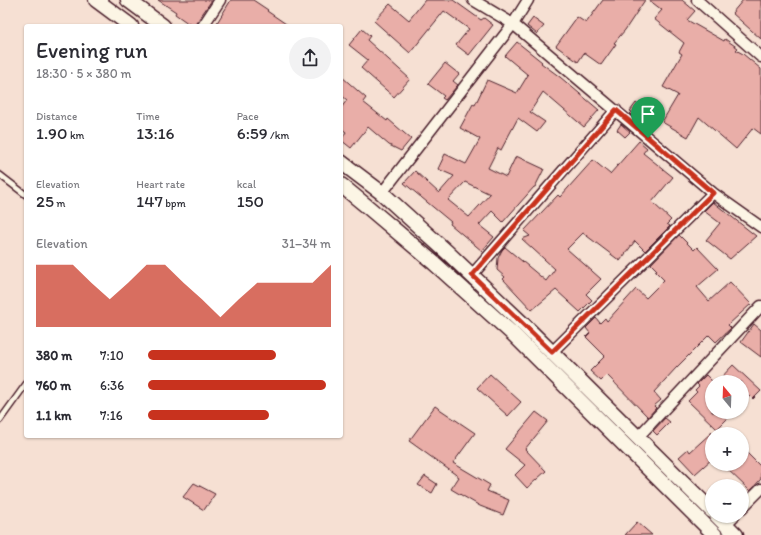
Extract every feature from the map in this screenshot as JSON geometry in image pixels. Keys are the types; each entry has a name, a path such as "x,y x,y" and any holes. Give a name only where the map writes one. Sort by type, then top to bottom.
{"main road":[{"path":"96,0 128,24"},
{"path":"128,0 160,24"},
{"path":"343,164 382,193 472,275 705,504"},
{"path":"343,187 434,263 514,335 715,535"},
{"path":"728,523 736,535"}],"street":[{"path":"204,24 220,0"},
{"path":"473,0 513,24 713,193 760,225"},
{"path":"382,193 513,24 528,0"},
{"path":"697,0 761,57"},
{"path":"472,275 616,110"},
{"path":"552,352 713,193"},
{"path":"638,437 761,306"},
{"path":"749,501 761,489"}],"lane":[{"path":"0,175 24,193"},
{"path":"0,420 24,387"}],"building":[{"path":"158,0 212,0 195,24 189,24 175,14 176,12"},
{"path":"231,0 253,0 286,24 216,24"},
{"path":"425,0 453,0 481,20 484,18 493,25 469,55 456,45 469,29 444,11 410,53 374,21 390,4 409,20"},
{"path":"603,0 645,0 625,30 614,43 616,44 601,65 584,53 578,62 556,46 577,17 586,23"},
{"path":"649,0 682,0 695,11 687,20 724,41 725,39 738,48 736,50 761,69 761,134 753,128 736,149 699,117 688,137 662,122 678,95 663,87 682,54 679,52 684,43 654,19 662,10"},
{"path":"743,0 761,0 761,39 732,13"},
{"path":"533,18 544,26 537,34 527,26"},
{"path":"362,29 370,36 367,40 410,79 394,97 361,68 368,60 349,45"},
{"path":"517,42 599,110 584,127 543,92 530,112 545,122 537,132 518,118 501,150 498,148 488,168 506,177 516,156 544,169 535,187 503,222 492,211 479,225 494,237 482,251 450,224 451,222 404,183 415,171 439,193 454,176 438,169 445,154 466,164 480,139 460,128 473,104 475,105 487,80 517,93 528,75 505,56","holes":["465,182 490,194 469,217 448,200"]},
{"path":"445,63 459,74 453,81 458,85 445,100 442,98 444,96 428,84"},
{"path":"343,78 366,98 363,102 387,121 388,119 411,139 401,151 389,145 368,127 351,148 343,142 343,137 346,132 343,130 343,105 347,100 343,97"},
{"path":"636,103 649,113 639,122 630,114 632,112 630,111"},
{"path":"621,124 630,132 625,137 617,130"},
{"path":"639,141 647,148 643,153 673,177 652,202 671,220 667,224 670,226 645,251 635,241 620,261 583,233 567,249 601,279 586,294 592,300 580,312 556,290 532,310 503,279 505,277 497,270 498,258 502,250 505,247 546,281 555,269 522,239 530,236 524,231 558,195 560,197 593,160 610,174"},
{"path":"713,202 756,236 730,259 706,240 720,223 704,211"},
{"path":"679,235 694,250 697,247 718,269 697,287 709,301 730,282 751,304 728,325 731,328 716,342 709,335 654,392 661,400 654,406 656,408 648,417 607,375 601,381 590,371 605,356 586,337 590,333 586,328 596,318 600,323 605,318 607,321 636,289 646,298 664,280 655,271 657,270 651,264"},
{"path":"754,324 761,330 761,357 741,342"},
{"path":"733,365 744,375 724,375"},
{"path":"490,374 521,402 508,416 477,388"},
{"path":"705,376 705,417 688,401 697,392 695,390 699,386 697,384"},
{"path":"749,380 761,391 753,399 750,396 749,397"},
{"path":"435,406 475,433 453,463 490,485 487,491 509,500 503,515 480,506 451,489 459,477 409,441"},
{"path":"536,412 548,421 525,449 546,471 527,488 515,475 525,465 505,449"},
{"path":"665,418 670,422 657,435 653,431"},
{"path":"707,419 727,419 719,427 715,427"},
{"path":"705,438 705,465 695,474 679,457 688,449 690,452"},
{"path":"749,455 761,467 761,479 750,491 749,479 738,479 729,471 749,471"},
{"path":"425,476 437,484 432,493 418,485"},
{"path":"194,483 215,494 204,510 183,497"},
{"path":"637,522 652,535 625,535"}],"route":[{"path":"616,110 648,138 713,193 552,352 472,275 616,110"}]}
